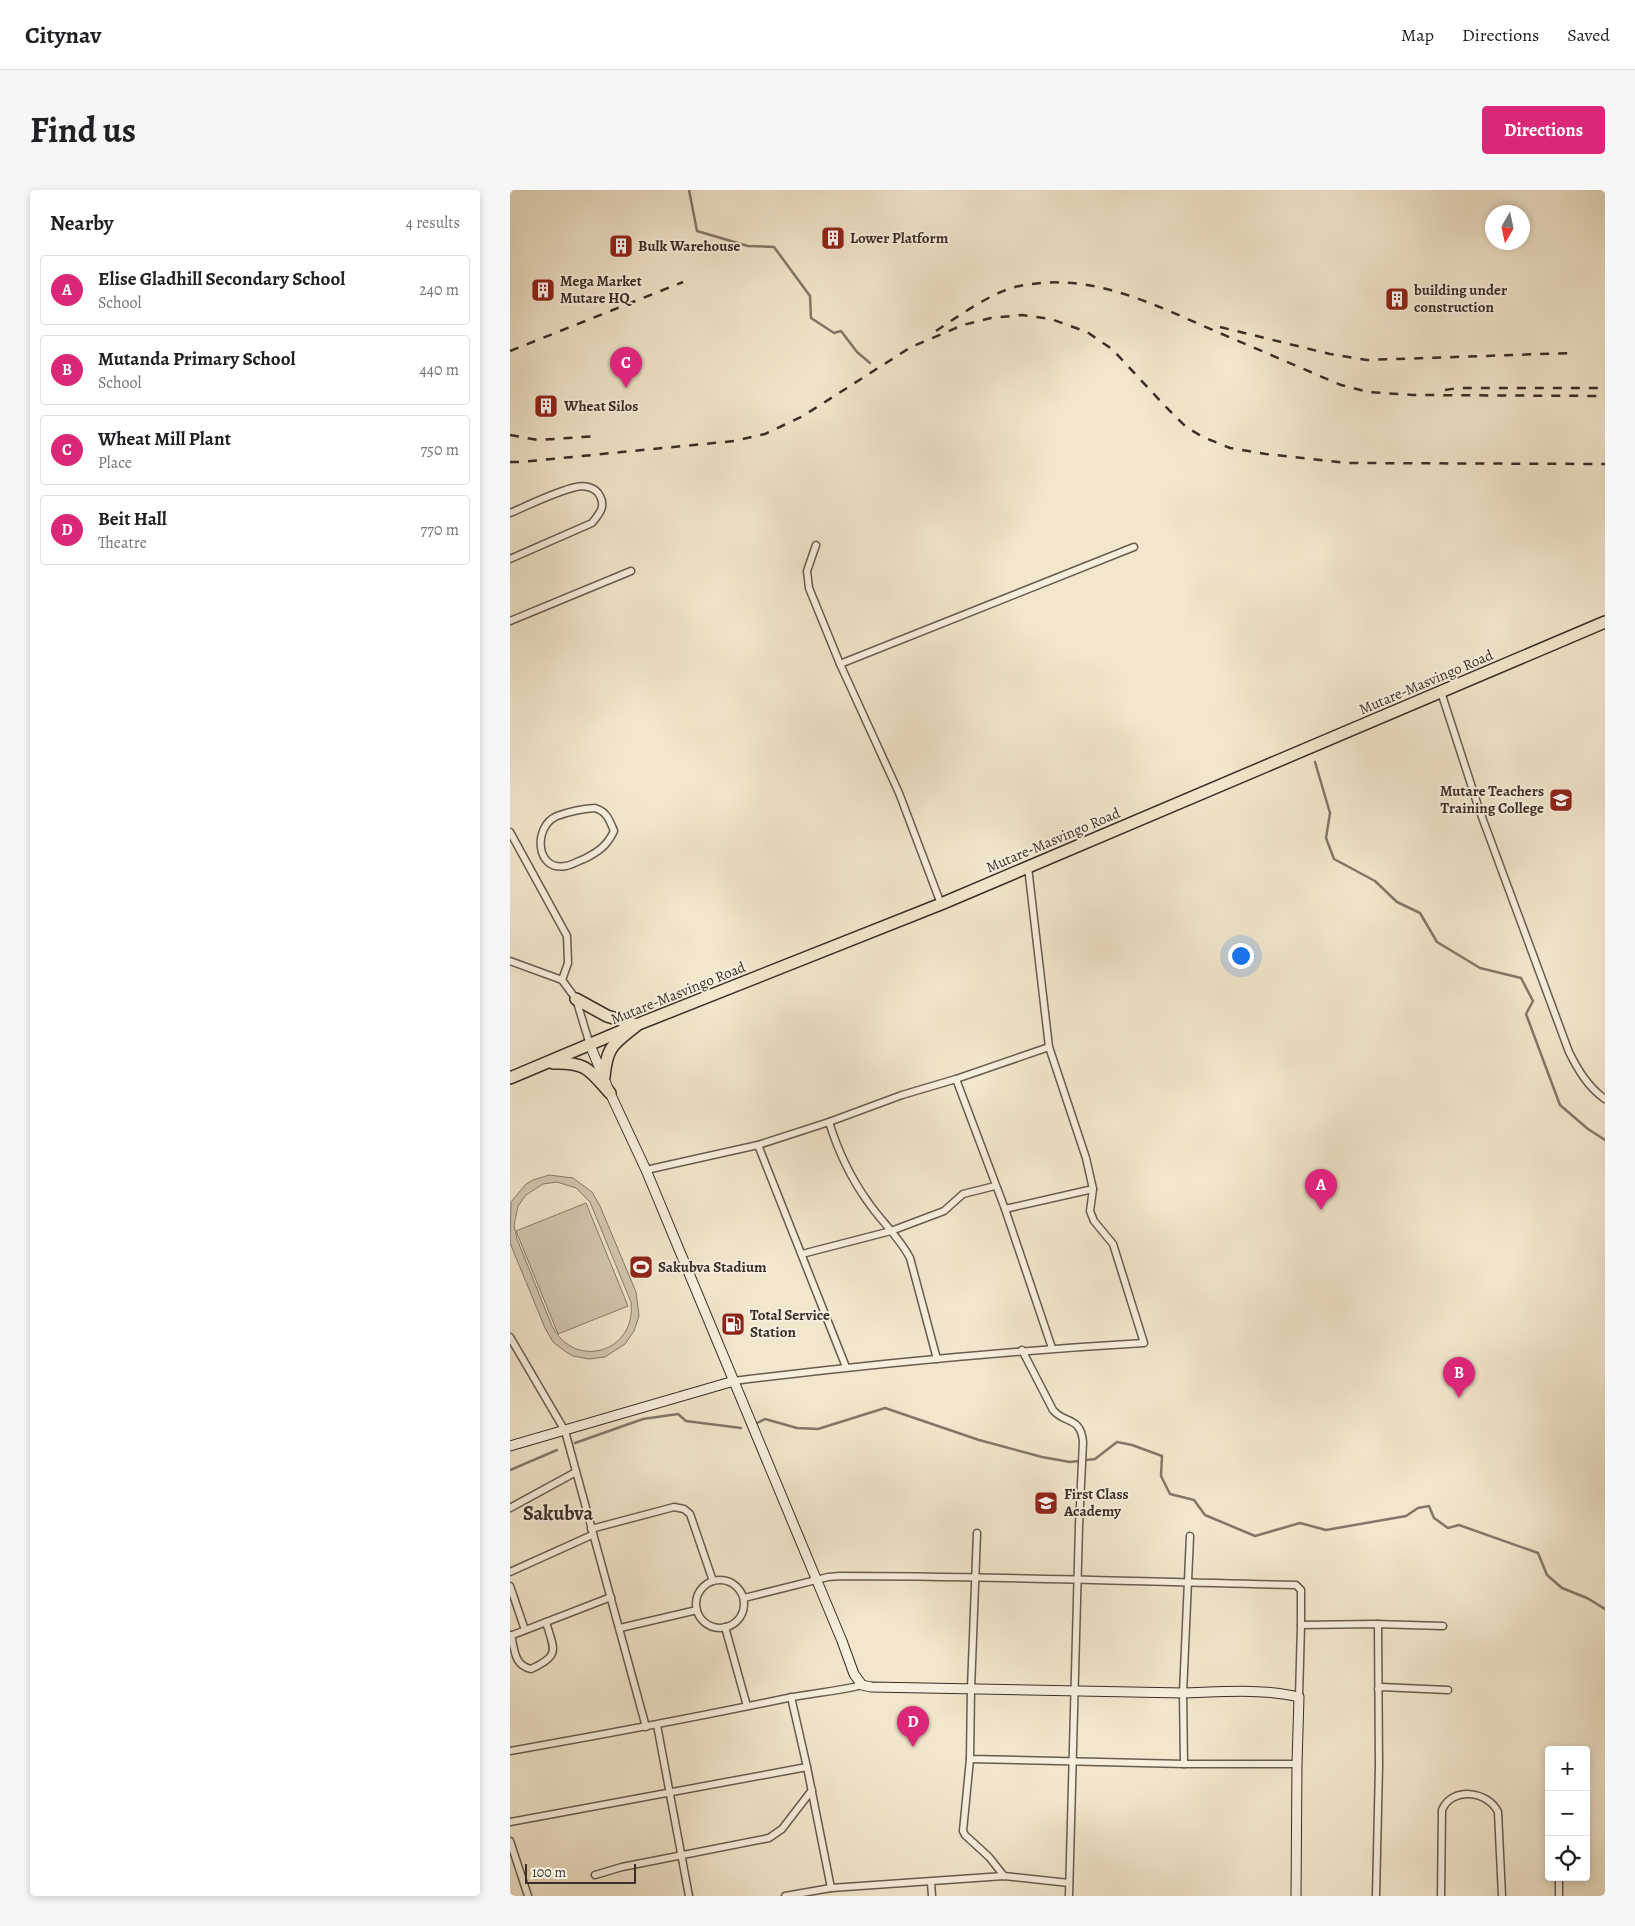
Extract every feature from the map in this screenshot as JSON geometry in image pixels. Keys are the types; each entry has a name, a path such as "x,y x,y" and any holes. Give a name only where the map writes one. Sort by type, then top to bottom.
{"highway":[{"name":"Mutare-Masvingo Road","path":"510,1078 637,1024 941,904 1605,622"},
{"path":"576,999 607,1016 637,1024"},
{"path":"604,1077 608,1051 637,1024"},
{"path":"546,1063 579,1064 592,1073 610,1093"}],"street":[{"path":"510,513 576,487 592,488 599,494 603,504 601,512 592,523 510,559"},
{"path":"816,545 808,571 810,588 840,664 898,793 941,904"},
{"path":"840,664 1134,547"},
{"path":"510,621 631,571"},
{"path":"1441,692 1480,809 1568,1052 1580,1074 1596,1093 1605,1099"},
{"path":"595,808 603,810 609,818 614,831 609,842 598,852 566,866 556,867 547,863 540,851 542,831 555,817 595,808"},
{"path":"510,832 567,936 568,963 562,980"},
{"path":"510,1446 734,1381 1022,1350 1144,1342 1112,1244 1094,1221 1090,1211 1093,1189 1086,1158 1049,1046 1028,867"},
{"path":"510,961 562,980 576,999 590,1045 610,1093 646,1170 854,1674 862,1685"},
{"path":"646,1170 758,1144 829,1122 902,1094 956,1079 1049,1046"},
{"path":"956,1079 1005,1209 1052,1348"},
{"path":"829,1122 840,1154 852,1178 868,1202 903,1245 910,1258 937,1359"},
{"path":"758,1144 846,1368"},
{"path":"802,1254 891,1231 944,1211 963,1194 995,1186"},
{"path":"1005,1209 1093,1189"},
{"path":"510,1337 565,1431 646,1727"},
{"path":"1022,1350 1053,1410 1056,1414 1072,1421 1081,1432 1083,1442 1078,1526 1069,1896"},
{"path":"510,1508 576,1472"},
{"path":"510,1572 592,1532 674,1507 684,1509 690,1514 713,1581"},
{"path":"977,1533 970,1759 963,1831 989,1857 1004,1876"},
{"path":"1184,1764 1183,1693 1190,1536"},
{"path":"744,1598 840,1576 975,1576 1187,1583 1296,1584 1300,1590 1301,1626 1296,1764 1296,1896"},
{"path":"713,1581 726,1581 732,1584 738,1588 744,1598 742,1614 738,1620 725,1627 711,1626 705,1623 697,1610 698,1594 703,1587 713,1581"},
{"path":"510,1586 525,1630"},
{"path":"546,1622 553,1648 552,1656 547,1662 531,1670 523,1667 518,1661 510,1636 546,1622 611,1598"},
{"path":"620,1628 697,1610"},
{"path":"1301,1626 1378,1624 1443,1626"},
{"path":"1376,1896 1379,1768 1378,1624"},
{"path":"725,1627 747,1706"},
{"path":"510,1751 646,1727 791,1697 845,1690 862,1685 871,1687 1183,1693 1286,1693 1299,1696"},
{"path":"1378,1689 1381,1687 1448,1690"},
{"path":"791,1697 808,1767 831,1888"},
{"path":"657,1724 689,1896"},
{"path":"970,1759 1184,1764 1296,1764"},
{"path":"510,1822 808,1767"},
{"path":"595,1874 622,1867 758,1841 776,1835 812,1790"},
{"path":"1441,1896 1442,1810 1449,1800 1460,1794 1482,1797 1495,1806 1498,1812 1502,1896"},
{"path":"510,1841 528,1896"},
{"path":"785,1896 831,1888 1004,1876 1070,1883"},
{"path":"1559,1881 1559,1896"},
{"path":"931,1882 932,1896"}],"shaded area":[{"path":"549,1175 573,1178 592,1192 600,1206 636,1292 639,1316 634,1331 625,1344 605,1357 589,1359 573,1356 553,1342 545,1328 510,1243 511,1202 526,1184","holes":["557,1182 576,1188 590,1202 631,1302 630,1319 624,1333 615,1343 602,1350 589,1351 575,1348 562,1340 552,1326 517,1239 514,1225 518,1206 526,1195 543,1184"]},
{"path":"586,1203 628,1306 558,1334 516,1231"}],"waterway":[{"path":"689,190 697,231 748,246 774,247 810,296 811,318 834,333 841,331 857,352 870,363"},
{"path":"1315,762 1330,813 1326,838 1334,859 1375,881 1397,902 1420,913 1437,942 1480,968 1521,978 1533,1001 1526,1014 1560,1105 1588,1129 1605,1140"},
{"path":"757,1423 765,1419 797,1428 818,1429 885,1408 979,1440 1042,1457 1070,1462 1095,1459 1117,1442 1132,1445 1162,1456 1161,1476 1170,1494 1194,1500 1205,1515 1255,1536 1300,1523 1326,1530 1406,1516 1418,1508 1429,1506 1434,1518 1448,1528 1459,1525 1538,1553 1547,1575 1562,1588 1587,1598 1605,1609"},
{"path":"575,1443 643,1419 678,1414 686,1421 741,1428"},
{"path":"510,1470 557,1450"}],"railway":[{"path":"510,351 683,282"},
{"path":"936,331 995,294 1015,287 1042,283 1068,283 1093,286 1142,300 1341,385 1368,392 1413,395 1605,396"},
{"path":"510,462 734,441 765,434 803,416 911,347 963,325 991,318 1022,315 1051,319 1087,332 1112,349 1186,427 1203,437 1230,448 1348,463 1605,464"},
{"path":"1220,327 1330,354 1367,360 1571,353"},
{"path":"1445,390 1458,388 1605,388"},
{"path":"510,435 538,440 597,436"}],"place":[{"name":"Lower Platform","path":"833,238"},
{"name":"Bulk Warehouse","path":"621,246"},
{"name":"Mega Market Mutare HQ","path":"543,290"},
{"name":"building under construction","path":"1397,299"},
{"name":"Wheat Mill Plant","path":"626,388"},
{"name":"Wheat Silos","path":"546,406"},
{"name":"Mutare Teachers Training College","path":"1561,800"},
{"name":"Elise Gladhill Secondary School","path":"1321,1210"},
{"name":"Sakubva Stadium","path":"641,1267"},
{"name":"Total Service Station","path":"733,1324"},
{"name":"Mutanda Primary School","path":"1459,1398"},
{"name":"First Class Academy","path":"1046,1503"},
{"name":"Beit Hall","path":"913,1747"}],"district":[{"name":"Sakubva","path":"558,1513"}]}
